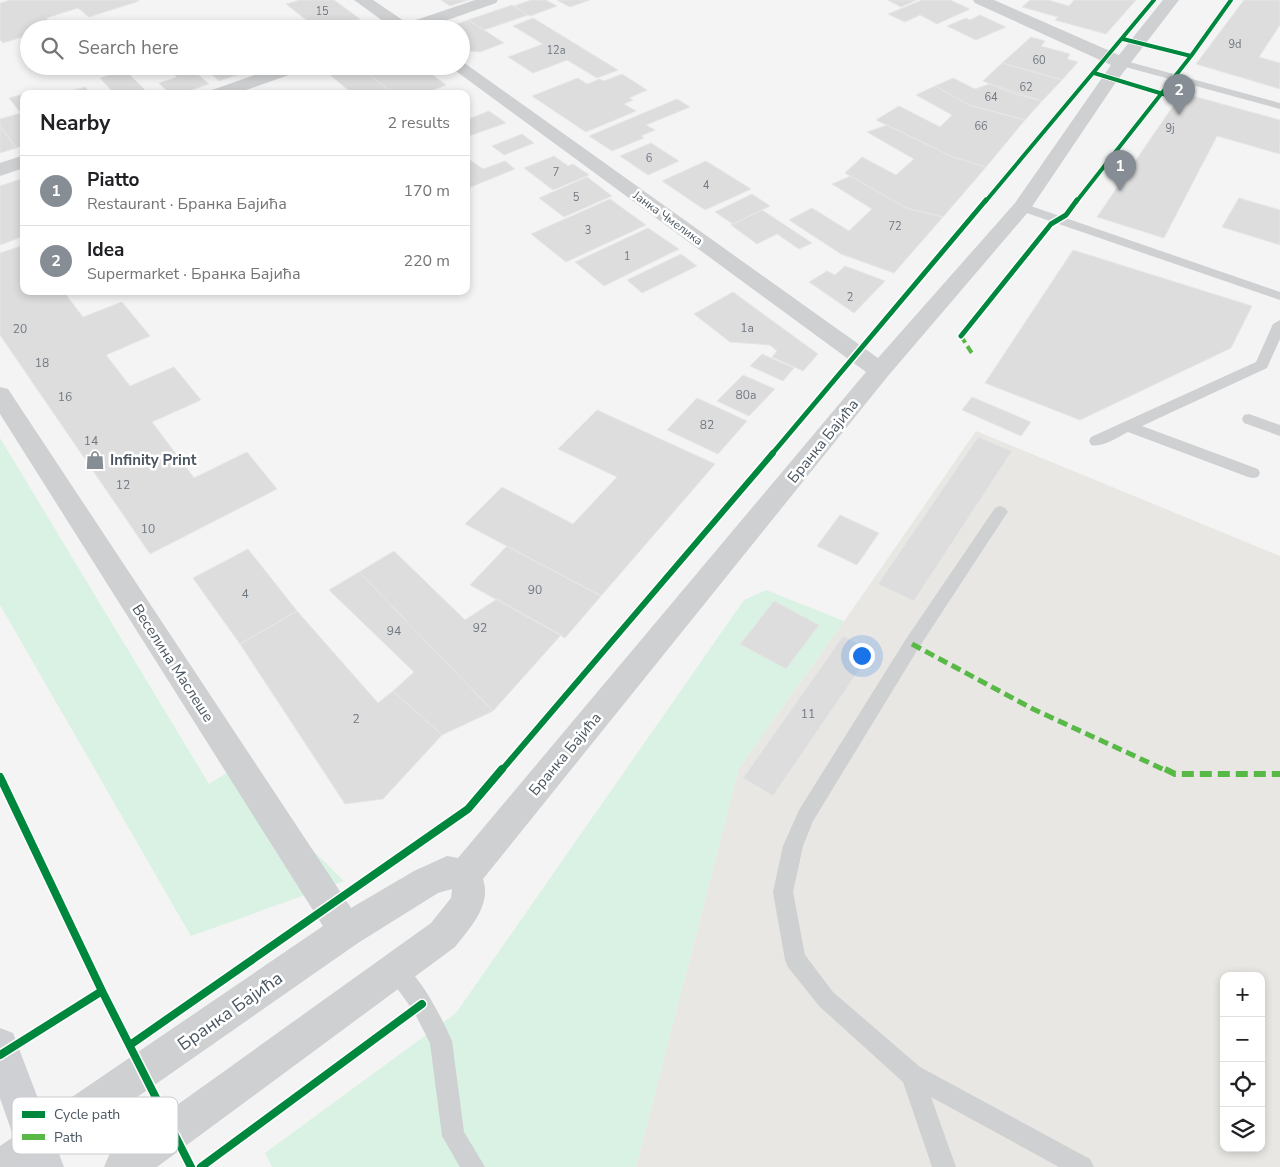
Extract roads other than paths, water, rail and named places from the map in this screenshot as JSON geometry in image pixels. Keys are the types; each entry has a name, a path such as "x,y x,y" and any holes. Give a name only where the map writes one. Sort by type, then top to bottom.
{"main road":[{"path":"0,1046 19,1097"}],"street":[{"path":"362,0 392,20"},
{"path":"431,20 490,0"},
{"path":"981,0 1122,63"},
{"name":"Бранка Бајића","path":"120,1097 346,931 426,882 447,872 465,875 880,370 1022,207 1122,63 1171,0"},
{"path":"229,90 272,75"},
{"name":"Јанка Чмелика","path":"470,75 880,370"},
{"path":"0,170 20,162"},
{"name":"Веселина Маслеше","path":"0,395 346,931"},
{"path":"178,1128 443,935 467,904 470,888 465,875"},
{"path":"124,1167 142,1154"},
{"name":"Бранка Бајића","path":"3,1167 40,1156"}],"lane":[{"path":"1122,63 1280,106"},
{"path":"1022,207 1280,296"},
{"path":"1096,441 1262,364 1280,324"},
{"path":"1248,419 1280,431"},
{"path":"1127,426 1253,473"},
{"path":"1000,512 912,644 806,816 793,846 783,892 795,960 826,999 912,1075 1082,1167"},
{"path":"396,970 422,1004 441,1041 453,1136 473,1167"},
{"path":"912,1075 944,1167"}],"place":[{"name":"Idea","path":"1179,115"},
{"name":"Piatto","path":"1120,191"},
{"name":"Infinity Print","path":"95,460"}]}
